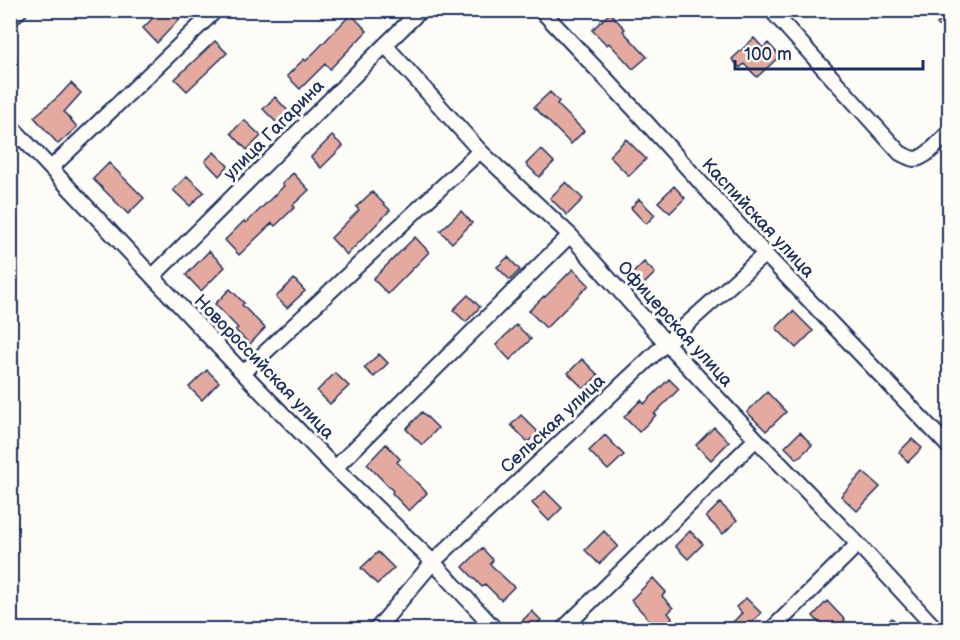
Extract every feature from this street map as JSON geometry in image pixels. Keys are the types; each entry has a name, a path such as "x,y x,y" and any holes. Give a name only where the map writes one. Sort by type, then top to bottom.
{"street":[{"path":"10,20 20,10"},
{"path":"51,168 216,10"},
{"name":"улица Гагарина","path":"153,276 421,10"},
{"name":"Каспийская улица","path":"542,10 765,254 950,448"},
{"path":"771,10 900,153 914,159 920,158 932,150 950,131"},
{"name":"Офицерская улица","path":"385,45 480,151 570,234 666,343 937,630"},
{"name":"Новороссийская улица","path":"10,125 243,373 335,468 433,562 496,630"},
{"path":"243,373 480,151"},
{"path":"335,468 570,234"},
{"name":"Сельская улица","path":"376,630 433,562 666,343 765,254"},
{"path":"562,630 756,439"},
{"path":"771,630 858,544"}],"building":[{"path":"161,10 188,10 157,43 143,28"},
{"path":"950,12 950,37 937,24"},
{"path":"610,13 647,57 633,69 609,43 607,45 592,30"},
{"path":"351,14 367,31 330,69 325,64 300,89 287,76 304,59 306,61"},
{"path":"754,38 763,48 768,43 780,56 757,77 744,64 740,68 732,59"},
{"path":"215,41 227,53 187,91 175,79"},
{"path":"71,83 81,93 64,112 77,127 58,144 34,117"},
{"path":"550,92 559,101 557,104 584,131 571,144 534,107"},
{"path":"275,97 288,111 276,122 263,109"},
{"path":"244,120 261,136 247,150 231,133"},
{"path":"332,136 343,146 321,168 311,157"},
{"path":"626,139 646,159 629,176 609,156"},
{"path":"541,149 554,162 539,177 526,164"},
{"path":"214,152 228,166 219,176 205,161"},
{"path":"109,163 144,198 128,214 93,179"},
{"path":"293,173 309,190 275,226 272,223 239,255 225,240 284,186 282,184"},
{"path":"187,176 204,192 190,206 173,190"},
{"path":"566,182 583,199 567,215 550,198"},
{"path":"674,186 685,198 670,213 658,202"},
{"path":"372,192 390,210 347,255 331,238 359,210 356,207"},
{"path":"639,199 655,215 646,224 631,208"},
{"path":"461,211 472,223 452,243 440,231"},
{"path":"415,237 429,252 388,294 373,279"},
{"path":"209,251 225,267 201,291 186,275"},
{"path":"508,257 520,270 510,280 497,267"},
{"path":"644,262 655,273 638,290 627,279"},
{"path":"573,269 589,285 546,328 529,311"},
{"path":"294,279 305,291 287,308 276,297"},
{"path":"230,289 265,328 250,344 235,330 238,328 215,304"},
{"path":"468,295 480,307 466,322 453,310"},
{"path":"793,311 813,331 796,348 776,328"},
{"path":"516,325 531,339 510,360 496,345"},
{"path":"379,354 388,363 374,377 364,368"},
{"path":"582,359 598,375 584,389 568,373"},
{"path":"207,370 219,382 202,400 189,387"},
{"path":"335,373 349,386 330,404 317,391"},
{"path":"669,379 679,389 639,432 624,417 641,400 644,404"},
{"path":"767,392 786,412 766,431 747,412"},
{"path":"422,412 438,428 422,445 406,429"},
{"path":"521,415 538,432 528,442 511,425"},
{"path":"714,427 729,442 711,460 696,445"},
{"path":"800,432 812,445 797,459 785,447"},
{"path":"605,435 624,455 608,470 589,451"},
{"path":"912,439 922,448 908,462 899,452"},
{"path":"386,444 400,459 397,462 427,493 409,511 367,464"},
{"path":"863,472 880,487 857,511 841,496"},
{"path":"545,491 562,508 549,521 532,503"},
{"path":"720,503 737,520 723,534 706,517"},
{"path":"604,531 618,546 599,564 585,550"},
{"path":"690,531 703,544 688,559 675,546"},
{"path":"482,548 493,560 490,564 514,587 501,600 485,584 482,587 463,567"},
{"path":"378,552 394,568 377,584 361,568"},
{"path":"653,578 666,592 662,596 673,608 668,613 672,618 664,626 660,621 655,626 631,600"},
{"path":"746,598 761,613 744,630 725,630 742,613 736,607"},
{"path":"827,601 845,620 836,630 826,630 813,616"},
{"path":"532,611 541,620 532,630 513,630"},
{"path":"892,618 903,630 880,630"}]}
